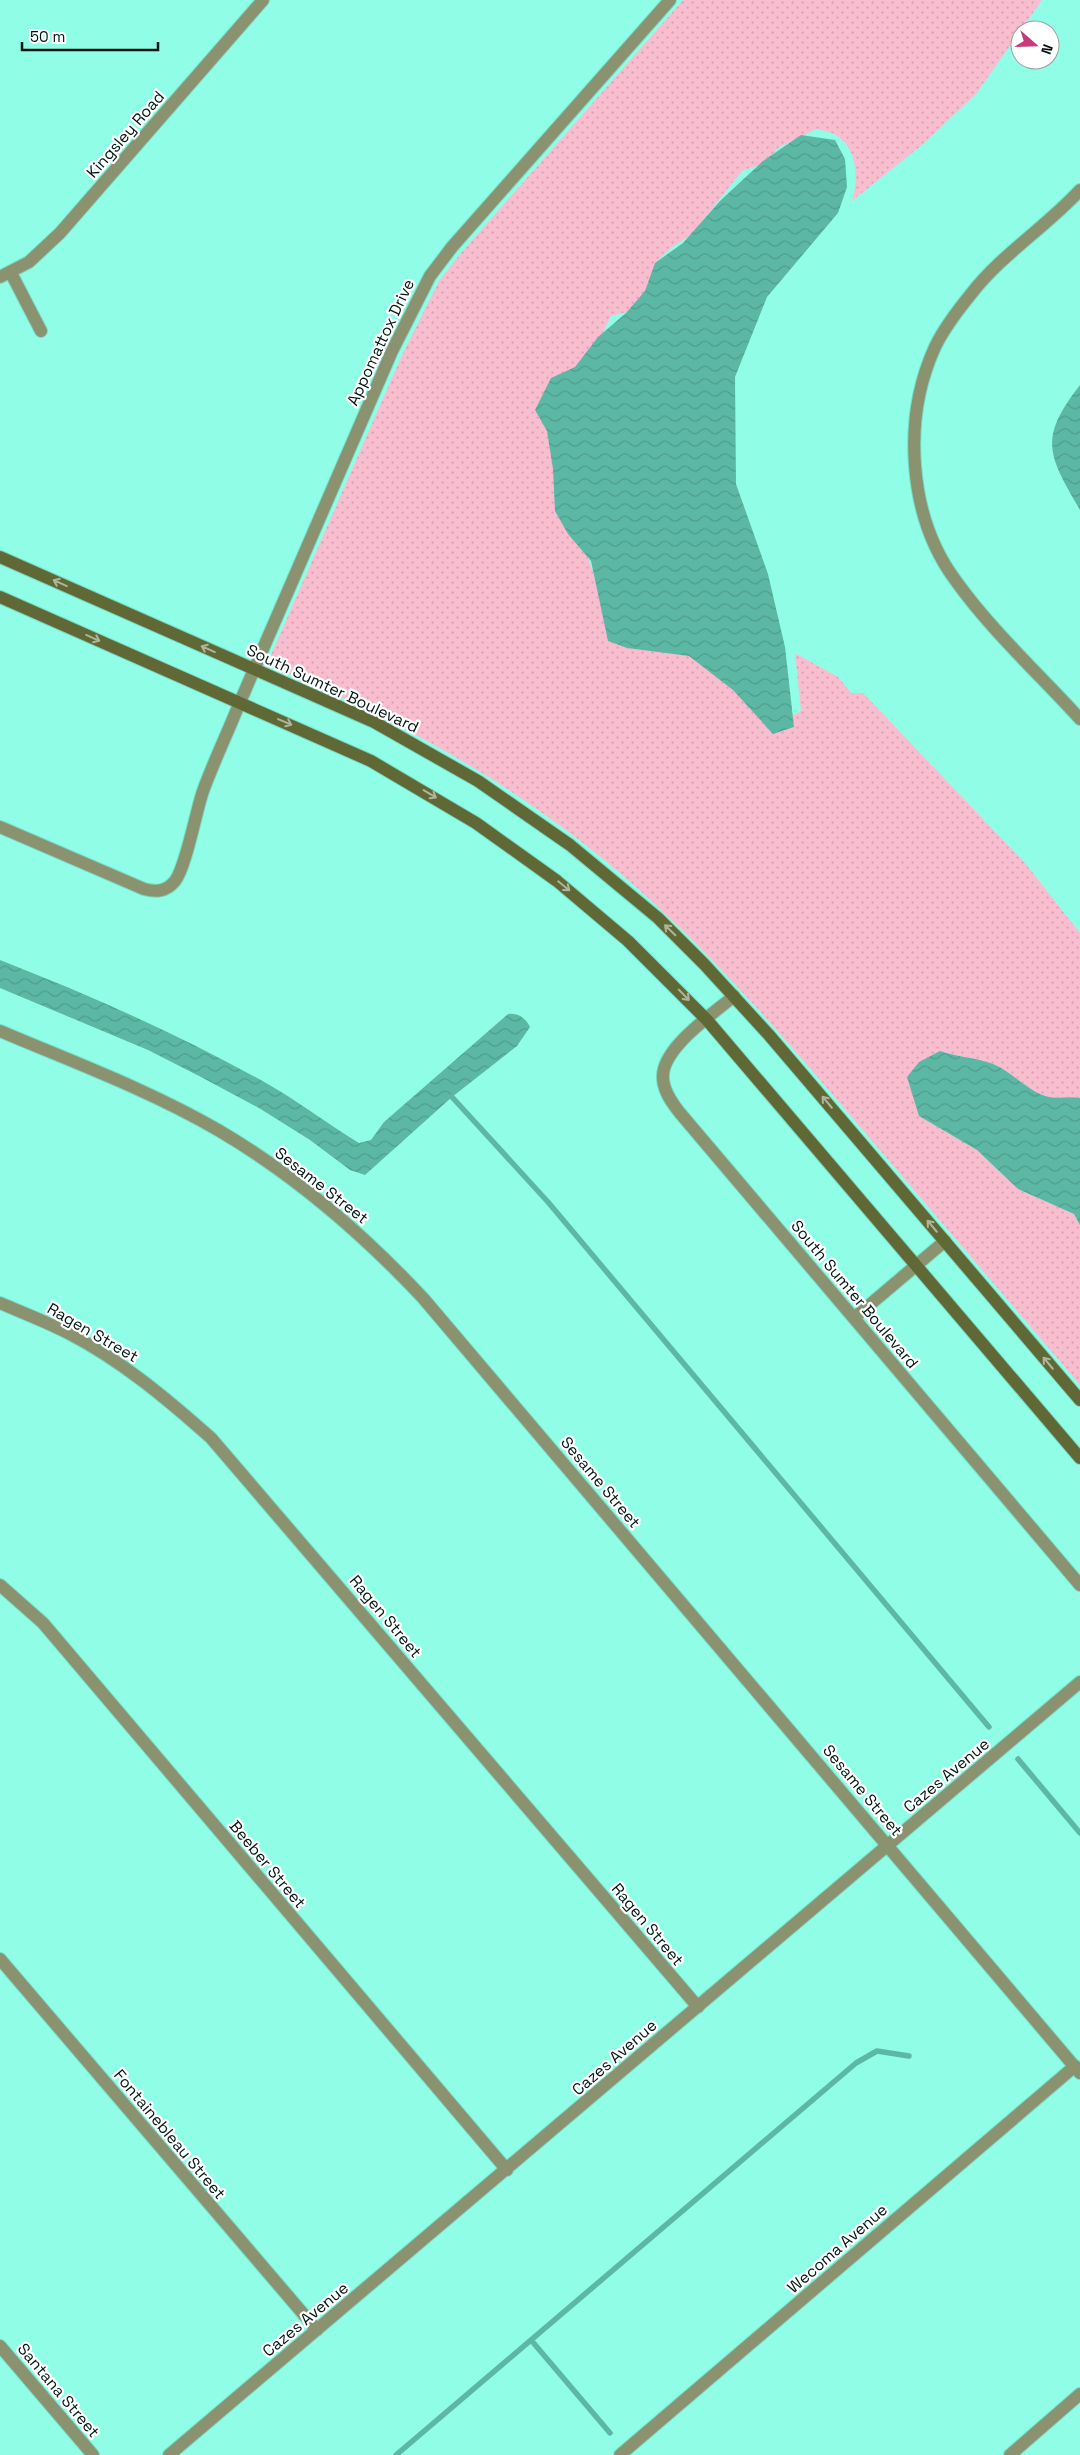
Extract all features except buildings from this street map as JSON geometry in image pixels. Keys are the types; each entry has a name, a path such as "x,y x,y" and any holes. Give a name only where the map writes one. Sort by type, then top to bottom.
{"main road":[{"name":"South Sumter Boulevard","path":"0,557 342,707 405,738 478,780 542,824 598,867 658,918 734,996 1080,1400"},
{"path":"0,597 371,761 476,823 526,858 588,906 662,973 707,1020 1080,1458"}],"street":[{"name":"Kingsley Road","path":"5,275 29,262 60,233 263,0"},
{"name":"Appomattox Drive","path":"0,826 144,889 154,892 163,890 171,885 180,872 204,790 253,668 392,351 430,276 459,239 670,0"},
{"path":"1080,190 994,267 972,292 947,326 936,345 922,386 915,434 915,460 920,495 930,532 944,564 969,598 1080,718"},
{"path":"5,275 41,331"},
{"name":"South Sumter Boulevard","path":"734,996 678,1045 668,1060 662,1077 667,1094 680,1113 1080,1585"},
{"name":"Sesame Street","path":"0,1030 165,1102 218,1130 270,1164 351,1226 423,1298 1077,2070"},
{"path":"854,1318 945,1242"},
{"name":"Ragen Street","path":"0,1303 71,1334 133,1373 172,1403 211,1438 698,2007"},
{"name":"Beeber Street","path":"0,1585 43,1623 507,2170"},
{"name":"Cazes Avenue","path":"169,2455 1080,1682"},
{"name":"Fontainebleau Street","path":"0,1959 317,2330"},
{"name":"Wecoma Avenue","path":"620,2455 1077,2070"},
{"name":"Santana Street","path":"0,2346 93,2455"},
{"path":"1010,2455 1080,2394"}],"path":[{"path":"295,687 304,667"}],"shaded area":[{"path":"683,0 1042,0 1028,20 1010,20 1010,46 976,94 923,144 852,201 856,177 851,152 847,145 835,135 816,129 778,148 765,163 742,171 692,234 671,248 657,261 652,287 642,308 611,316 587,364 586,552 611,625 665,639 784,720 801,711 795,653 838,677 851,693 863,693 1025,863 1080,933 1080,1098 1049,1097 1034,1091 993,1064 940,1051 919,1116 977,1150 1018,1189 1074,1214 1080,1225 1080,1385 752,1002 676,924 635,886 548,817 481,772 376,714 267,664 402,355 439,281 461,253"}],"water":[{"path":"801,135 835,140 845,159 847,187 838,213 767,297 735,377 736,484 768,574 785,647 794,727 773,734 733,690 689,656 627,648 608,641 591,561 568,534 555,511 553,469 547,431 535,410 551,378 575,367 598,337 626,313 645,291 655,263 683,243 720,201 763,161"},
{"path":"1080,385 1080,510 1061,475 1052,447 1053,434 1058,420"},
{"path":"0,960 102,1002 234,1065 278,1090 359,1143 371,1140 384,1122 508,1014 515,1014 521,1017 530,1027 517,1046 452,1097 365,1175 350,1170 310,1140 259,1108 201,1077 148,1050 0,988"},
{"path":"940,1051 993,1064 1034,1091 1049,1097 1080,1098 1080,1225 1074,1214 1018,1189 977,1150 919,1116 907,1077 919,1062"}],"waterway":[{"path":"452,1097 548,1202 989,1727"},
{"path":"1018,1759 1080,1833"},
{"path":"396,2455 856,2063 877,2051 909,2056"},
{"path":"531,2340 610,2433"}]}
